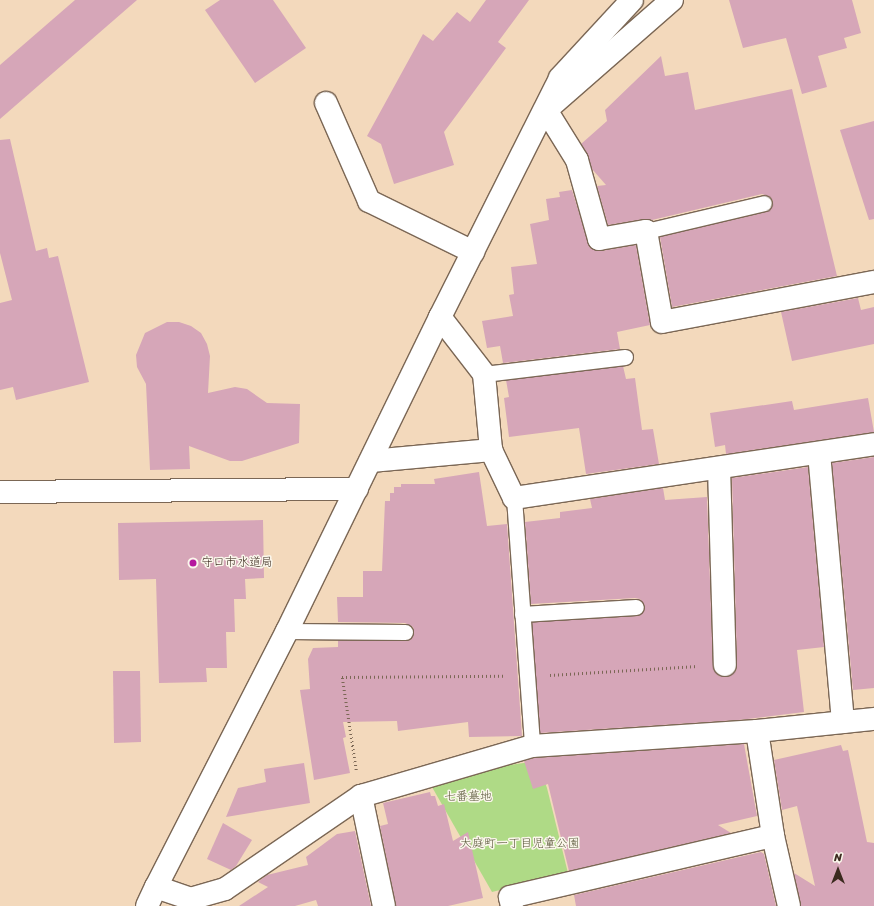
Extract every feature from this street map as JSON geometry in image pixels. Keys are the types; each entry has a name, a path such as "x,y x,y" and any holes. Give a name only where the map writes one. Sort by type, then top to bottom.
{"street":[{"path":"632,0 560,78 546,110 472,252 287,631 152,896 190,899 225,889 361,796 532,746 757,731 874,720"},
{"path":"546,110 672,0"},
{"path":"326,103 369,200 472,252"},
{"path":"546,110 577,160 599,239 646,230 662,322 874,282"},
{"path":"440,317 484,374 491,450 514,498 874,444"},
{"path":"371,461 491,450"},
{"path":"819,453 843,722"},
{"path":"719,468 725,665"},
{"path":"0,492 357,489"},
{"path":"757,731 773,836 789,906"},
{"path":"361,796 384,906"},
{"path":"512,906 510,896 773,836"}],"lane":[{"path":"646,230 764,203"},
{"path":"484,374 625,357"},
{"path":"514,498 525,676 532,746"},
{"path":"522,614 636,607"},
{"path":"287,631 405,632"}],"path":[{"path":"361,796 342,677 525,676 725,665"}],"green space":[{"path":"537,761 547,788 568,873 492,892 428,780 443,775"}],"building":[{"path":"75,0 137,0 0,119 0,65"},
{"path":"220,0 273,0 306,48 255,83 205,10"},
{"path":"486,0 529,0 498,42 506,48 444,132 454,165 394,184 381,144 367,136 423,34 433,41 457,12 470,22"},
{"path":"729,0 852,0 861,33 844,38 847,48 818,56 827,87 802,94 786,38 743,48"},
{"path":"661,56 665,76 688,72 695,110 792,89 837,276 672,307 660,237 766,212 770,209 773,201 770,197 762,194 652,220 644,219 608,225 597,186 606,185 592,169 581,144 607,121 605,110"},
{"path":"874,121 874,219 869,220 840,130"},
{"path":"10,139 36,251 47,248 49,258 58,256 89,382 16,400 13,387 0,390 0,303 12,300 0,253 0,140"},
{"path":"572,190 590,248 601,251 636,245 650,325 617,332 620,349 503,363 500,346 487,348 482,321 513,316 509,295 514,294 511,267 537,264 530,224 549,220 546,199 560,197 559,192"},
{"path":"858,298 861,310 874,307 874,344 792,361 781,312"},
{"path":"167,322 179,322 191,326 201,333 207,344 210,356 208,393 235,387 247,389 267,403 300,404 299,443 242,461 230,461 189,446 190,469 150,470 146,384 137,367 136,355 145,333"},
{"path":"623,366 626,379 635,378 642,430 653,429 659,464 586,474 579,428 509,437 504,398 509,397 506,380"},
{"path":"868,398 874,432 726,454 725,445 715,447 710,413 792,401 794,410"},
{"path":"874,457 874,688 853,690 832,463"},
{"path":"808,467 824,647 797,650 804,712 739,720 540,733 532,622 637,616 644,611 645,606 640,599 635,598 531,604 525,522 560,518 560,512 592,508 590,499 663,488 665,500 707,497 713,665 719,676 726,677 736,671 737,665 732,478"},
{"path":"479,472 487,526 507,524 522,736 469,737 468,722 398,731 397,721 343,722 346,737 343,738 350,773 314,780 300,690 310,689 308,659 313,648 338,647 338,640 405,641 410,640 414,632 413,627 405,623 338,622 337,597 363,597 363,571 382,571 385,501 390,501 390,493 394,493 394,487 401,487 401,484 435,484 434,479"},
{"path":"263,520 264,578 245,579 246,599 234,599 235,632 226,632 227,668 206,668 207,682 159,683 156,579 119,580 118,523"},
{"path":"113,671 140,671 141,742 114,743"},
{"path":"744,744 757,816 718,825 731,833 569,871 548,784 533,789 524,761 534,758"},
{"path":"841,745 843,751 848,750 867,842 874,843 874,906 801,906 794,873 815,886 797,806 782,810 774,760"},
{"path":"304,763 310,803 226,817 238,788 266,782 264,769"},
{"path":"430,792 431,796 435,796 438,806 444,804 453,841 468,832 483,898 448,906 396,906 380,826 388,824 383,803"},
{"path":"223,823 252,840 236,866 231,870 207,859"},
{"path":"355,831 371,906 318,906 316,900 295,906 239,906 268,887 258,882 267,875 308,865 306,857 337,834"},
{"path":"761,852 764,854 776,906 576,906 574,895"}],"place":[{"name":"守口市水道局","path":"193,563"}],"park label":[{"name":"七番墓地","path":"468,797"},
{"name":"大庭町一丁目児童公園","path":"520,844"}]}
